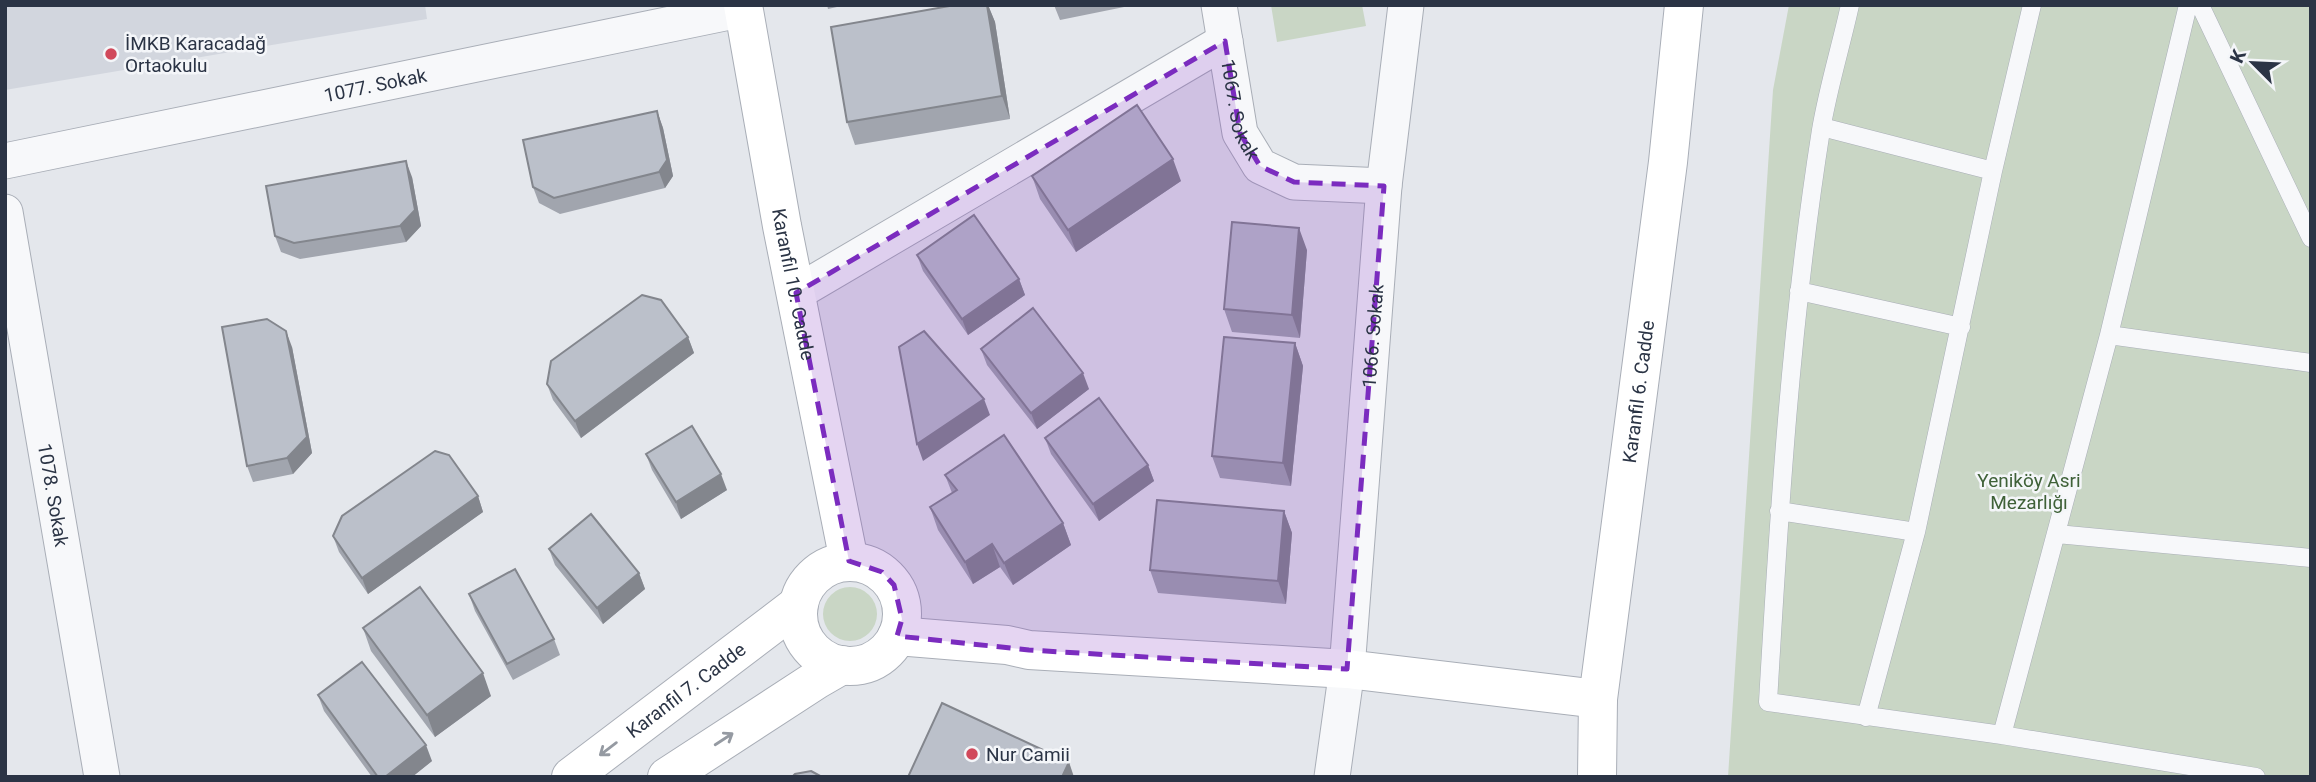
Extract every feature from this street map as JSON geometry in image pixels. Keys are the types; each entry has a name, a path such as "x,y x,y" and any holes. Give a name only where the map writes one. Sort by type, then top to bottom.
{"street":[{"name":"1067. Sokak","path":"1219,5 1240,133 1261,166 1294,182 1384,186"},
{"name":"1066. Sokak","path":"1332,777 1347,669 1384,186 1406,5"},
{"name":"Karanfil 6. Cadde","path":"1597,777 1598,699 1668,162 1684,5"},
{"name":"1077. Sokak","path":"5,161 744,7"},
{"name":"Karanfil 10. Cadde","path":"744,7 796,293 849,561"},
{"path":"796,293 1225,41"},
{"name":"1078. Sokak","path":"5,212 102,777"},
{"path":"849,561 866,564 882,572 894,585 901,601 902,619 897,636 888,650 875,660 859,665 842,665 826,660 813,651 803,637 798,621 799,604 805,588 816,574 831,565 849,561"},
{"name":"Karanfil 7. Cadde","path":"571,777 799,604"},
{"path":"897,636 1007,645 1029,650 1347,669 1598,699"},
{"path":"667,777 842,665"}],"lane":[{"path":"1850,5 1822,127 1799,291 1779,511 1768,702 2002,735 2256,777"},
{"path":"1866,717 1916,532 1993,171 2032,5"},
{"path":"2002,735 2109,335 2188,5"},
{"path":"2200,5 2311,238"},
{"path":"1822,127 1993,171"},
{"path":"1799,291 1961,327"},
{"path":"2109,335 2311,363"},
{"path":"1779,511 1916,532"},
{"path":"2057,534 2311,558"}],"highlighted area":[{"path":"1225,41 1240,133 1260,166 1294,182 1384,186 1347,669 1029,650 897,636 902,619 894,585 882,572 849,561 796,293"}],"shaded area":[{"name":"İMKB Karacadağ Ortaokulu","path":"5,5 425,5 427,19 5,90"}],"green space":[{"path":"1271,5 1362,5 1366,26 1277,42"},
{"name":"Yeniköy Asri Mezarlığı","path":"1789,5 2311,5 2311,777 1728,777 1773,90"},
{"path":"850,587 869,595 877,614 869,633 850,641 831,633 823,614 831,595"}],"building":[{"path":"955,5 987,5 1002,96 847,122 831,27"},
{"path":"1137,105 1173,159 1068,230 1032,176"},
{"path":"657,111 667,160 659,172 554,198 533,187 523,140"},
{"path":"406,161 415,210 400,226 294,243 275,236 266,186"},
{"path":"974,215 1019,279 962,319 917,255"},
{"path":"1232,222 1299,228 1292,315 1224,309"},
{"path":"642,295 661,300 688,337 575,421 547,384 551,361"},
{"path":"1033,308 1083,373 1031,413 981,349"},
{"path":"267,319 286,331 307,437 287,458 247,466 222,327"},
{"path":"924,331 984,399 917,444 899,347"},
{"path":"1224,337 1295,343 1283,463 1212,456"},
{"path":"1099,398 1148,465 1093,504 1045,438"},
{"path":"692,426 721,474 676,502 646,454"},
{"path":"1004,435 1063,523 1004,563 992,544 965,562 930,507 957,490 945,475"},
{"path":"435,451 449,455 478,496 362,578 333,536 342,516"},
{"path":"1157,500 1284,511 1278,581 1150,570"},
{"path":"591,514 639,573 597,608 549,549"},
{"path":"515,569 554,639 507,664 469,594"},
{"path":"420,587 483,673 427,715 363,628"},
{"path":"362,662 426,745 385,777 378,777 318,695"},
{"path":"942,703 1069,762 1062,777 908,777"},
{"path":"811,771 822,777 792,777 795,774"}],"place":[{"name":"İMKB Karacadağ Ortaokulu","path":"111,54"},
{"name":"Nur Camii","path":"972,754"}]}
